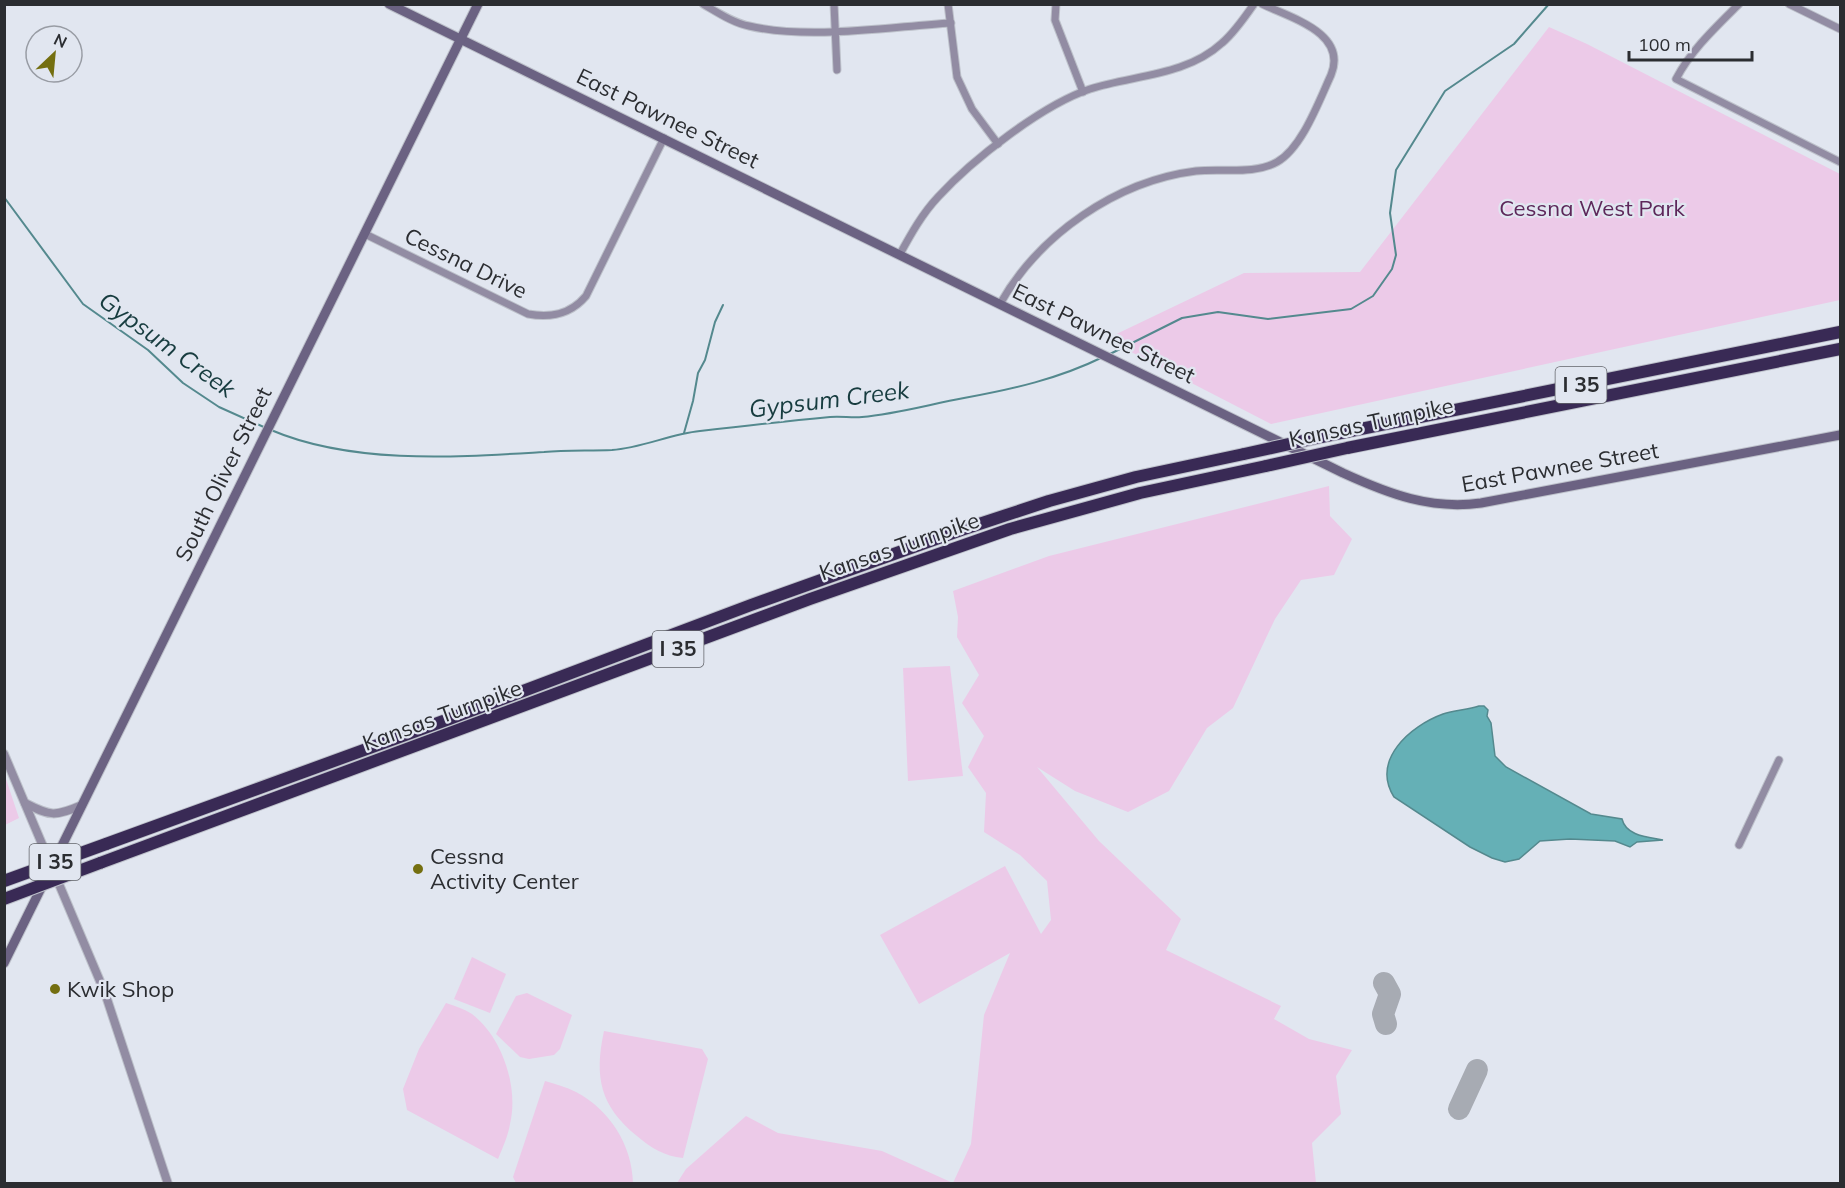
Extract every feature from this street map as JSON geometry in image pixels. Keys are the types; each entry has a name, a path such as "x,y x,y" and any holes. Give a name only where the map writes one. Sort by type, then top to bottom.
{"highway":[{"name":"Kansas Turnpike","path":"4,881 449,719 751,605 1049,501 1136,477 1321,437 1840,332"},
{"name":"Kansas Turnpike","path":"4,899 810,599 1011,529 1140,493 1347,448 1840,349"}],"main road":[{"name":"East Pawnee Street","path":"389,4 1374,488 1416,501 1464,505 1530,495 1840,435"},
{"name":"South Oliver Street","path":"4,963 478,4"}],"street":[{"path":"703,4 747,26 778,30 836,32 951,22"},
{"path":"834,4 837,70"},
{"path":"948,4 957,77 972,109 998,144"},
{"path":"1056,4 1055,20 1083,92"},
{"path":"900,254 914,228 938,197 998,144 1053,106 1083,92 1185,66 1203,57 1223,43 1254,4"},
{"path":"1000,304 1013,281 1038,251 1098,207 1133,187 1180,173 1214,169 1263,168 1278,162 1289,153 1299,141 1331,75 1335,64 1333,50 1327,39 1316,30 1262,4"},
{"path":"1739,4 1709,33 1687,59 1676,79 1840,162"},
{"path":"1789,4 1840,30"},
{"name":"Cessna Drive","path":"365,234 528,314 544,317 565,313 578,305 586,296 664,138"},
{"path":"4,754 108,1003 168,1184"},
{"path":"1739,845 1779,760"},
{"path":"25,803 45,813 56,815 81,805"}],"green space":[{"name":"Cessna West Park","path":"1549,27 1587,44 1840,174 1840,300 1271,424 1106,339 1244,273 1360,272"},
{"path":"1329,486 1330,516 1352,539 1334,575 1301,580 1275,619 1233,708 1207,728 1169,791 1128,812 1075,791 1037,767 1099,841 1181,919 1166,950 1281,1006 1274,1019 1309,1039 1352,1050 1336,1076 1341,1114 1312,1143 1316,1183 953,1183 971,1144 984,1015 1010,953 919,1004 880,935 1005,866 1041,934 1051,920 1047,881 1020,855 984,832 986,793 968,767 984,736 962,703 979,675 957,637 958,617 953,591 1049,556"},
{"path":"950,666 963,776 908,781 903,668"},
{"path":"4,773 19,818 5,825 4,825"},
{"path":"472,957 506,974 490,1013 454,999"},
{"path":"527,993 572,1015 560,1049 554,1055 529,1059 520,1057 496,1034 516,996"},
{"path":"446,1003 469,1012 483,1024 500,1049 506,1064 512,1094 512,1110 508,1133 498,1159 407,1110 403,1089 419,1049"},
{"path":"604,1031 702,1049 708,1059 683,1158 664,1153 642,1140 625,1125 608,1102 600,1077"},
{"path":"545,1081 576,1092 599,1108 609,1119 617,1130 628,1155 633,1183 516,1183 513,1177"},
{"path":"746,1116 778,1133 882,1151 953,1183 677,1183 686,1169"}],"water":[{"path":"1484,706 1488,710 1487,716 1491,723 1495,756 1506,767 1591,814 1622,819 1624,825 1633,832 1644,837 1663,840 1637,842 1630,847 1615,841 1570,839 1540,841 1519,859 1505,862 1470,847 1394,797 1388,783 1387,770 1398,746 1407,736 1430,719"}],"waterway":[{"name":"Gypsum Creek","path":"1108,355 1182,318 1218,312 1268,319 1351,309 1373,296 1392,269 1396,255 1390,213 1396,170 1445,91 1514,44 1549,4"},
{"name":"Gypsum Creek","path":"4,197 83,304 148,350 183,383 219,407 266,428"},
{"path":"684,433 698,373 705,360 715,322 723,305"},
{"name":"Gypsum Creek","path":"271,430 336,449 371,454 477,456 612,450 700,431 830,417 875,416 1035,382 1103,357"}],"taxiway":[{"path":"1384,983 1390,994 1383,1014 1386,1024"},
{"path":"1459,1109 1477,1070"}],"place":[{"name":"Cessna Activity Center","path":"418,869"},
{"name":"Kwik Shop","path":"55,989"}]}
